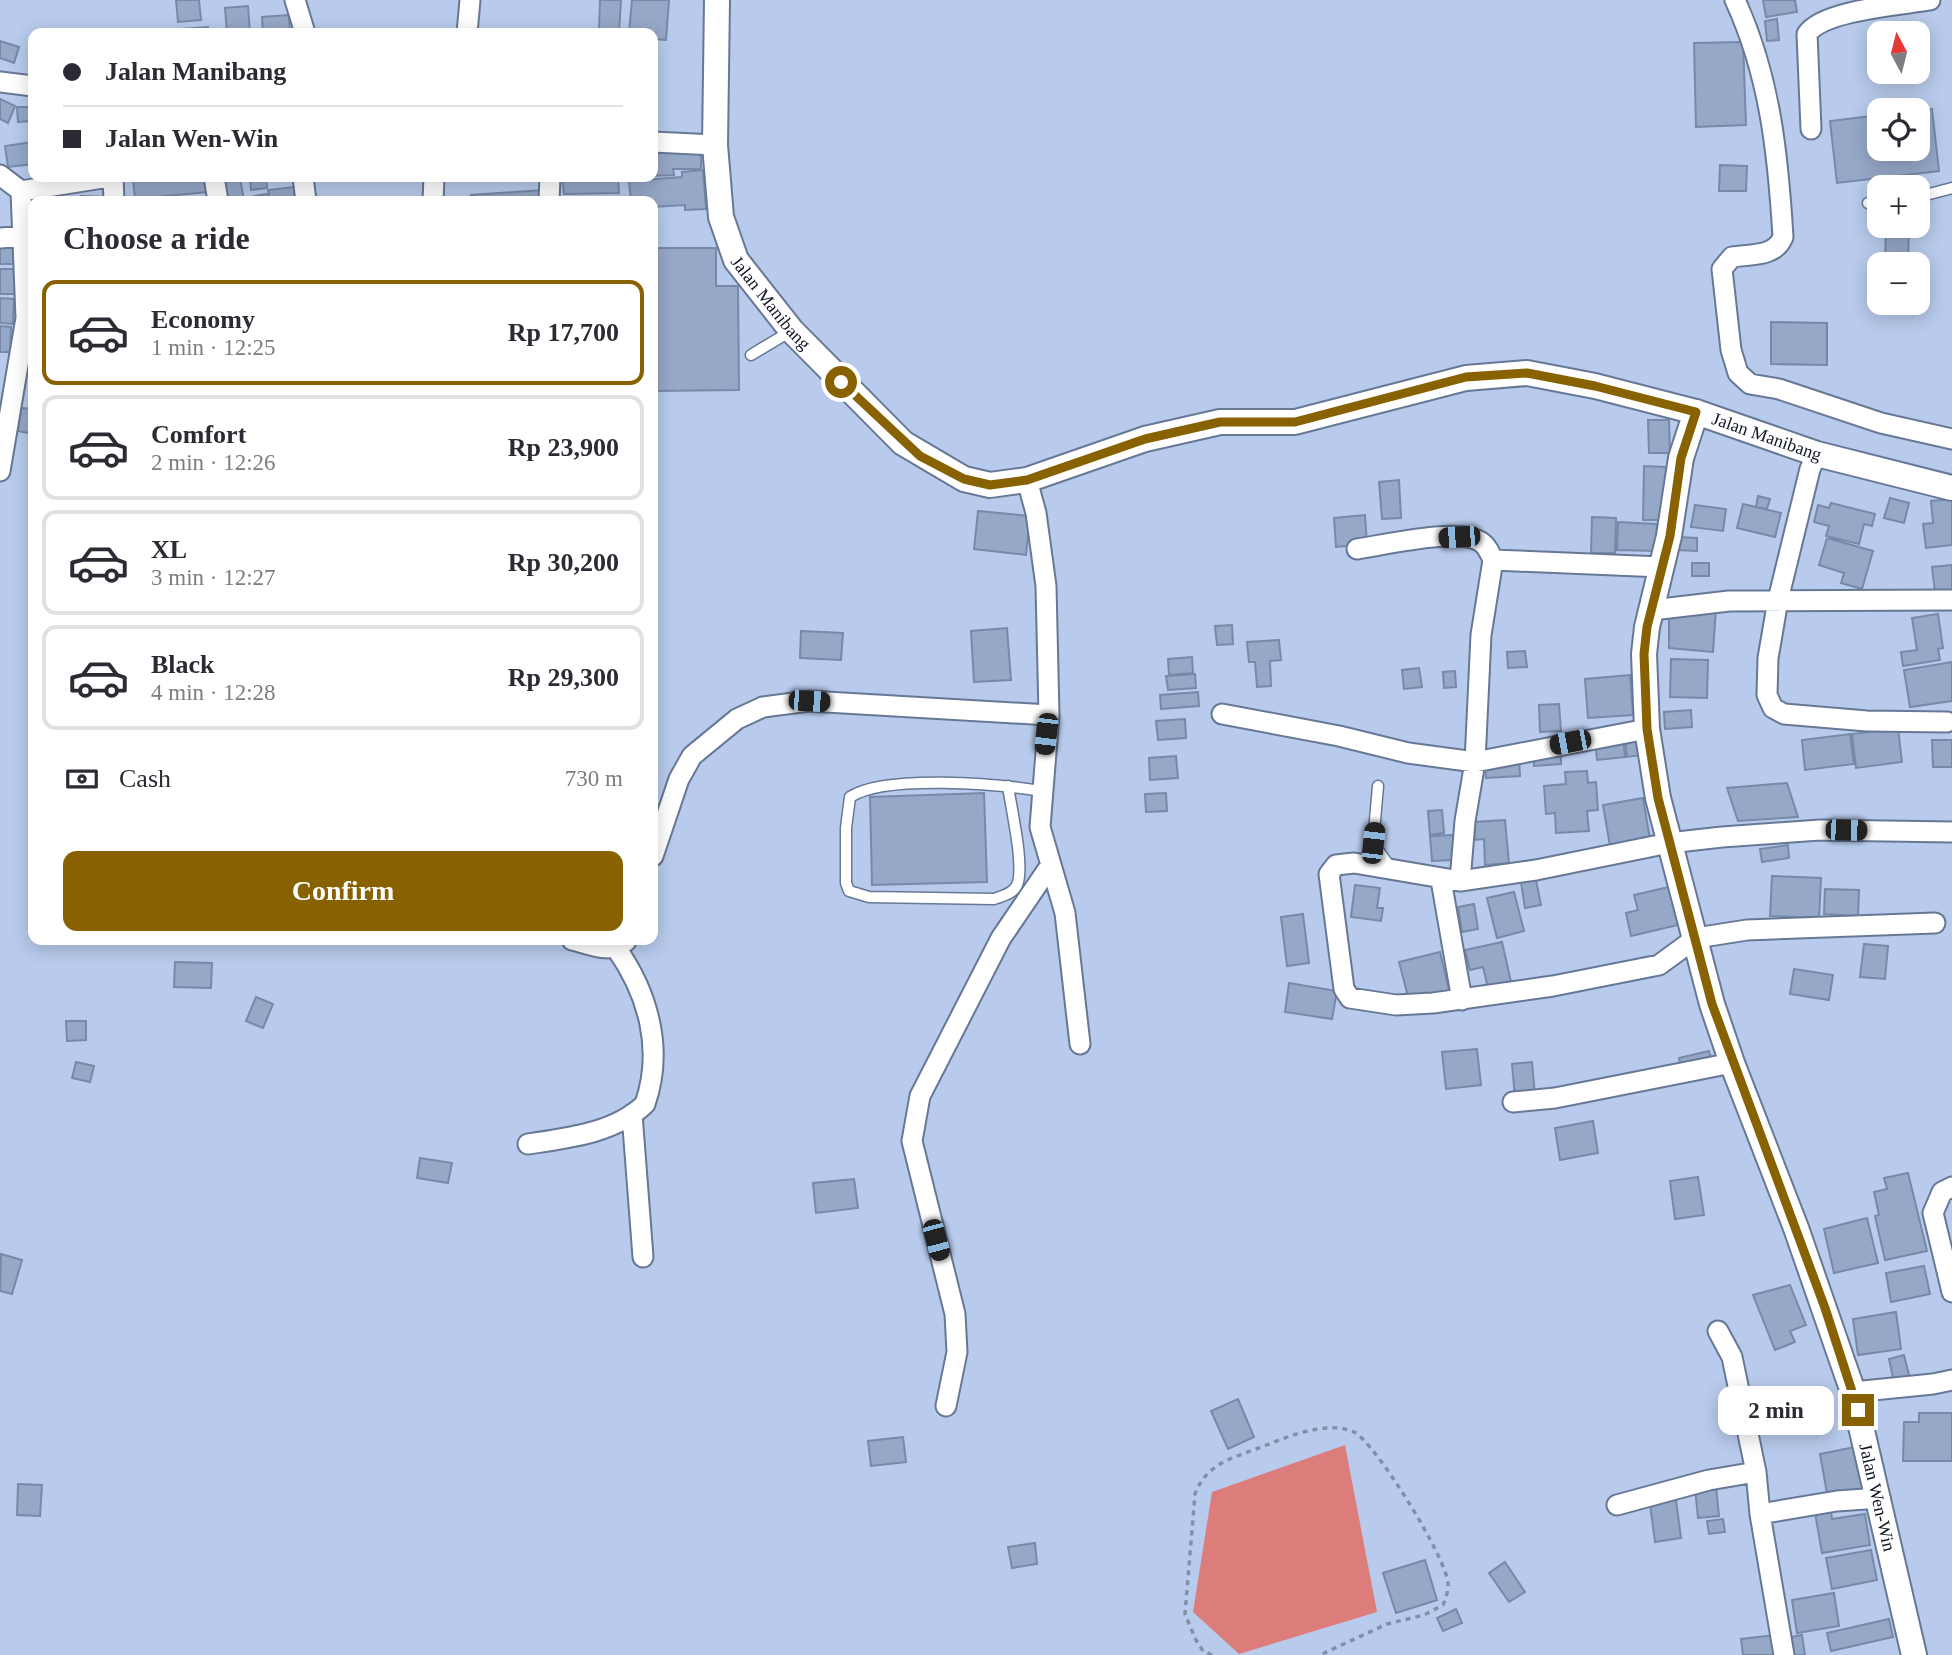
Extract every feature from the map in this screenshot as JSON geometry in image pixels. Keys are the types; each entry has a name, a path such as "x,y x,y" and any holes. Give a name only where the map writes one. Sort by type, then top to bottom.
{"street":[{"path":"295,0 303,28"},
{"path":"467,28 470,0"},
{"name":"Jalan Manibang","path":"717,0 715,145 721,217 726,240 754,285 791,330 903,443 920,456 964,479 990,485 1027,480 1145,439 1220,422 1295,422 1466,377 1527,373 1595,386 1696,412 1817,454 1952,488"},
{"path":"1735,0 1759,56 1769,95 1783,237 1779,247 1773,251 1732,257 1723,268 1731,350 1738,373 1750,384 1779,389 1881,423 1952,439"},
{"path":"1811,129 1807,34 1811,28 1828,18 1930,0"},
{"path":"0,82 28,85"},
{"path":"658,142 715,145"},
{"path":"0,175 21,191 79,182"},
{"path":"0,471 26,318 21,191"},
{"path":"0,237 24,236"},
{"name":"Jalan Wen-Win","path":"1696,412 1681,458 1644,654 1647,729 1658,798 1712,1004 1796,1228 1853,1392 1880,1498 1912,1655"},
{"path":"1817,454 1810,469 1778,600 1768,658 1767,695 1773,708 1784,714 1822,718 1947,722"},
{"path":"1027,480 1036,513 1046,586 1049,715 1040,827 1065,913 1080,1044"},
{"path":"1357,549 1429,539 1469,537 1485,545 1493,560 1477,679 1475,762 1450,881 1462,1000"},
{"path":"1493,560 1662,567"},
{"path":"1652,610 1778,600 1952,600"},
{"path":"658,841 679,779 692,756 737,719 763,707 809,701 1049,715"},
{"path":"1222,715 1339,736 1420,755 1475,762 1647,729"},
{"path":"1935,923 1816,925 1746,930 1696,938 1659,965 1462,1000 1396,1005 1362,1002 1350,998 1344,989 1329,874 1336,865 1354,863 1450,881 1512,875 1669,843 1820,830 1952,832"},
{"path":"946,1406 957,1352 955,1314 912,1141 914,1119 920,1096 1001,938 1050,866"},
{"path":"528,1144 575,1136 618,1123 645,1104 649,1094 653,1038 642,992 621,945"},
{"path":"1513,1102 1555,1098 1732,1063"},
{"path":"632,1114 643,1257"},
{"path":"1952,1187 1942,1192 1933,1213 1952,1292"},
{"path":"1718,1331 1732,1357 1756,1472 1760,1514 1784,1655"},
{"path":"1853,1392 1952,1380"},
{"path":"1617,1505 1709,1480 1756,1472"},
{"path":"1760,1514 1837,1500 1880,1498"}],"lane":[{"path":"1930,194 1952,188"},
{"path":"751,355 791,330"},
{"path":"1008,786 1019,867 1017,886 1010,893 994,899 966,899 869,897 849,891 846,883 846,828 850,797 862,790 942,783 1008,786 1041,791"},
{"path":"1378,786 1373,843 1390,868"}],"path":[{"path":"1212,1655 1203,1651 1185,1614 1195,1494 1202,1476 1225,1461 1294,1434 1346,1429 1365,1439 1392,1477 1430,1539 1448,1583 1446,1600 1432,1611 1387,1624 1320,1655"}],"shaded area":[{"path":"1345,1445 1377,1612 1239,1654 1193,1612 1212,1492"}],"building":[{"path":"176,0 199,0 201,20 178,22"},
{"path":"600,0 621,0 619,28 599,28"},
{"path":"632,0 669,0 666,40 658,39 658,28 629,28"},
{"path":"1763,0 1795,0 1797,12 1766,17"},
{"path":"248,6 250,28 227,28 225,8"},
{"path":"289,15 290,28 263,28 262,17"},
{"path":"1777,19 1779,40 1767,41 1765,21"},
{"path":"0,41 19,47 14,63 0,58"},
{"path":"1743,42 1746,125 1696,127 1694,43"},
{"path":"0,99 15,106 8,123 0,119"},
{"path":"17,107 28,107 28,121 18,122"},
{"path":"1930,109 1939,171 1905,175 1867,175 1867,179 1837,183 1830,121 1867,117 1867,161 1930,161"},
{"path":"28,143 28,165 8,167 5,146"},
{"path":"658,152 701,152 701,169 673,169 674,175 658,176"},
{"path":"1720,165 1747,166 1746,191 1719,191"},
{"path":"703,170 706,209 685,210 685,205 658,207 658,196 630,196 629,182 658,182 658,179 682,177 682,172"},
{"path":"133,182 206,182 207,192 166,196 135,196"},
{"path":"224,182 241,182 243,196 227,196"},
{"path":"250,182 266,182 267,188 251,190"},
{"path":"563,182 618,182 619,193 564,194"},
{"path":"302,186 304,196 269,196 268,190"},
{"path":"543,190 544,196 471,196"},
{"path":"1886,238 1909,238 1908,252 1885,252"},
{"path":"0,246 19,246 19,264 0,264"},
{"path":"658,248 716,248 716,286 738,286 739,390 658,391"},
{"path":"0,269 19,269 19,294 0,294"},
{"path":"0,298 14,299 13,324 0,323"},
{"path":"1771,322 1827,323 1827,365 1771,364"},
{"path":"0,326 11,327 10,352 0,352"},
{"path":"21,408 28,409 28,433 18,431"},
{"path":"1648,420 1669,420 1670,453 1649,453"},
{"path":"1644,466 1666,467 1664,520 1643,520"},
{"path":"1399,480 1401,518 1382,519 1379,482"},
{"path":"1758,496 1770,499 1767,509 1756,507"},
{"path":"1890,498 1909,503 1904,523 1884,518"},
{"path":"1952,499 1952,545 1926,548 1923,524 1933,523 1931,501"},
{"path":"1831,503 1875,514 1872,526 1864,524 1859,544 1826,536 1829,526 1814,522 1818,505 1829,508"},
{"path":"1743,504 1781,513 1775,537 1737,528"},
{"path":"1695,505 1726,509 1723,531 1691,527"},
{"path":"978,511 1030,516 1026,555 974,549"},
{"path":"1365,515 1367,544 1336,547 1334,518"},
{"path":"1592,517 1616,518 1615,553 1591,553"},
{"path":"1618,522 1657,524 1656,551 1617,550"},
{"path":"1678,537 1697,538 1697,551 1678,550"},
{"path":"1827,538 1873,551 1862,589 1841,583 1844,573 1819,565"},
{"path":"1692,563 1709,563 1709,576 1692,576"},
{"path":"1952,565 1952,591 1935,593 1932,567"},
{"path":"1702,607 1716,608 1713,652 1669,648 1669,612 1701,615"},
{"path":"1938,614 1943,648 1938,649 1940,660 1903,666 1901,652 1917,650 1912,618"},
{"path":"1232,625 1233,644 1217,645 1215,626"},
{"path":"1007,628 1011,680 974,682 971,631"},
{"path":"801,631 843,633 841,660 800,658"},
{"path":"1279,640 1281,660 1270,661 1271,686 1257,687 1255,662 1249,662 1247,642"},
{"path":"1525,651 1527,667 1508,668 1507,652"},
{"path":"1192,657 1193,673 1169,675 1168,659"},
{"path":"1671,659 1708,660 1707,698 1670,697"},
{"path":"1952,662 1952,701 1910,707 1904,670"},
{"path":"1419,668 1422,687 1404,689 1402,670"},
{"path":"1455,671 1456,687 1444,688 1443,672"},
{"path":"1195,674 1196,688 1168,690 1166,676"},
{"path":"1630,675 1633,715 1588,718 1585,679"},
{"path":"1198,692 1199,706 1161,709 1160,695"},
{"path":"1559,704 1561,731 1540,732 1539,705"},
{"path":"1691,710 1692,727 1665,729 1664,712"},
{"path":"1185,719 1186,738 1158,740 1156,721"},
{"path":"1898,728 1902,762 1856,768 1852,734"},
{"path":"1641,734 1643,755 1627,757 1625,735"},
{"path":"1850,734 1854,764 1805,770 1802,740"},
{"path":"1623,737 1625,757 1597,760 1595,739"},
{"path":"1932,740 1952,740 1952,767 1933,767"},
{"path":"1561,750 1561,764 1534,766 1533,752"},
{"path":"1176,756 1178,778 1150,780 1149,758"},
{"path":"1519,759 1520,776 1486,778 1485,762"},
{"path":"1587,771 1588,783 1596,782 1598,810 1587,811 1589,831 1556,833 1555,813 1546,814 1544,786 1566,784 1565,772"},
{"path":"1787,783 1798,817 1738,821 1727,788"},
{"path":"984,793 987,882 872,885 870,797"},
{"path":"1166,793 1167,811 1146,812 1145,794"},
{"path":"1643,798 1650,839 1610,846 1603,805"},
{"path":"1442,810 1444,833 1430,835 1428,811"},
{"path":"1505,820 1509,863 1485,865 1484,839 1475,840 1474,822"},
{"path":"1453,835 1454,860 1432,861 1430,836"},
{"path":"1788,845 1789,858 1762,862 1760,849"},
{"path":"1772,876 1821,878 1819,918 1770,916"},
{"path":"1536,880 1541,905 1525,908 1521,882"},
{"path":"1355,885 1380,888 1377,908 1383,908 1381,921 1351,917"},
{"path":"1673,886 1682,924 1631,936 1626,913 1638,910 1634,895"},
{"path":"1825,889 1859,890 1858,916 1824,914"},
{"path":"1514,892 1524,931 1497,938 1487,898"},
{"path":"1474,904 1478,929 1462,932 1458,907"},
{"path":"1303,914 1309,963 1287,966 1281,917"},
{"path":"1502,942 1511,982 1488,988 1483,967 1470,970 1465,950"},
{"path":"1864,944 1888,946 1885,979 1860,977"},
{"path":"1440,952 1449,990 1409,1000 1399,962"},
{"path":"175,962 212,963 211,988 174,987"},
{"path":"1794,969 1833,975 1829,1000 1790,994"},
{"path":"1289,983 1337,991 1332,1019 1285,1012"},
{"path":"256,997 273,1004 263,1028 246,1021"},
{"path":"66,1021 86,1021 86,1040 67,1041"},
{"path":"1477,1049 1481,1085 1446,1089 1442,1052"},
{"path":"1709,1051 1711,1058 1680,1065 1679,1058"},
{"path":"76,1062 94,1066 90,1082 72,1078"},
{"path":"1532,1062 1535,1096 1515,1098 1512,1064"},
{"path":"1593,1121 1598,1153 1560,1160 1555,1128"},
{"path":"420,1158 452,1163 448,1183 417,1178"},
{"path":"1908,1173 1927,1251 1885,1260 1875,1216 1879,1215 1874,1192 1887,1189 1884,1178"},
{"path":"1698,1177 1704,1215 1675,1219 1670,1181"},
{"path":"854,1179 858,1208 816,1213 813,1183"},
{"path":"1867,1218 1878,1263 1834,1273 1824,1229"},
{"path":"1,1254 22,1260 12,1294 0,1291"},
{"path":"1924,1266 1930,1294 1891,1302 1886,1273"},
{"path":"1790,1285 1806,1325 1790,1331 1795,1342 1775,1350 1753,1295"},
{"path":"1896,1312 1901,1349 1858,1355 1853,1319"},
{"path":"1904,1355 1911,1383 1895,1387 1889,1359"},
{"path":"1238,1399 1254,1437 1228,1449 1211,1411"},
{"path":"1919,1413 1952,1413 1952,1461 1903,1461 1904,1422 1919,1422"},
{"path":"903,1437 906,1462 871,1466 868,1441"},
{"path":"1855,1447 1864,1492 1828,1499 1820,1454"},
{"path":"18,1484 42,1485 40,1516 17,1515"},
{"path":"1716,1486 1719,1516 1698,1518 1695,1488"},
{"path":"1676,1500 1681,1538 1655,1542 1650,1504"},
{"path":"1831,1511 1832,1519 1865,1514 1870,1545 1822,1553 1815,1513"},
{"path":"1723,1519 1725,1532 1709,1534 1707,1521"},
{"path":"1035,1543 1037,1564 1012,1568 1008,1547"},
{"path":"1871,1550 1877,1580 1832,1589 1826,1558"},
{"path":"1425,1560 1437,1600 1396,1613 1383,1573"},
{"path":"1505,1562 1525,1592 1509,1602 1489,1573"},
{"path":"1834,1593 1839,1626 1797,1633 1792,1600"},
{"path":"1456,1609 1462,1623 1443,1631 1437,1618"},
{"path":"1889,1619 1893,1637 1831,1651 1827,1633"},
{"path":"1775,1635 1777,1655 1743,1655 1741,1639"},
{"path":"1802,1635 1805,1655 1789,1655 1786,1638"}],"route":[{"path":"841,382 903,443 920,456 964,479 990,485 1027,480 1145,439 1220,422 1295,422 1466,377 1527,373 1595,386 1696,412 1681,458 1670,536 1647,627 1644,654 1647,729 1658,798 1712,1004 1825,1308 1858,1410"}]}
